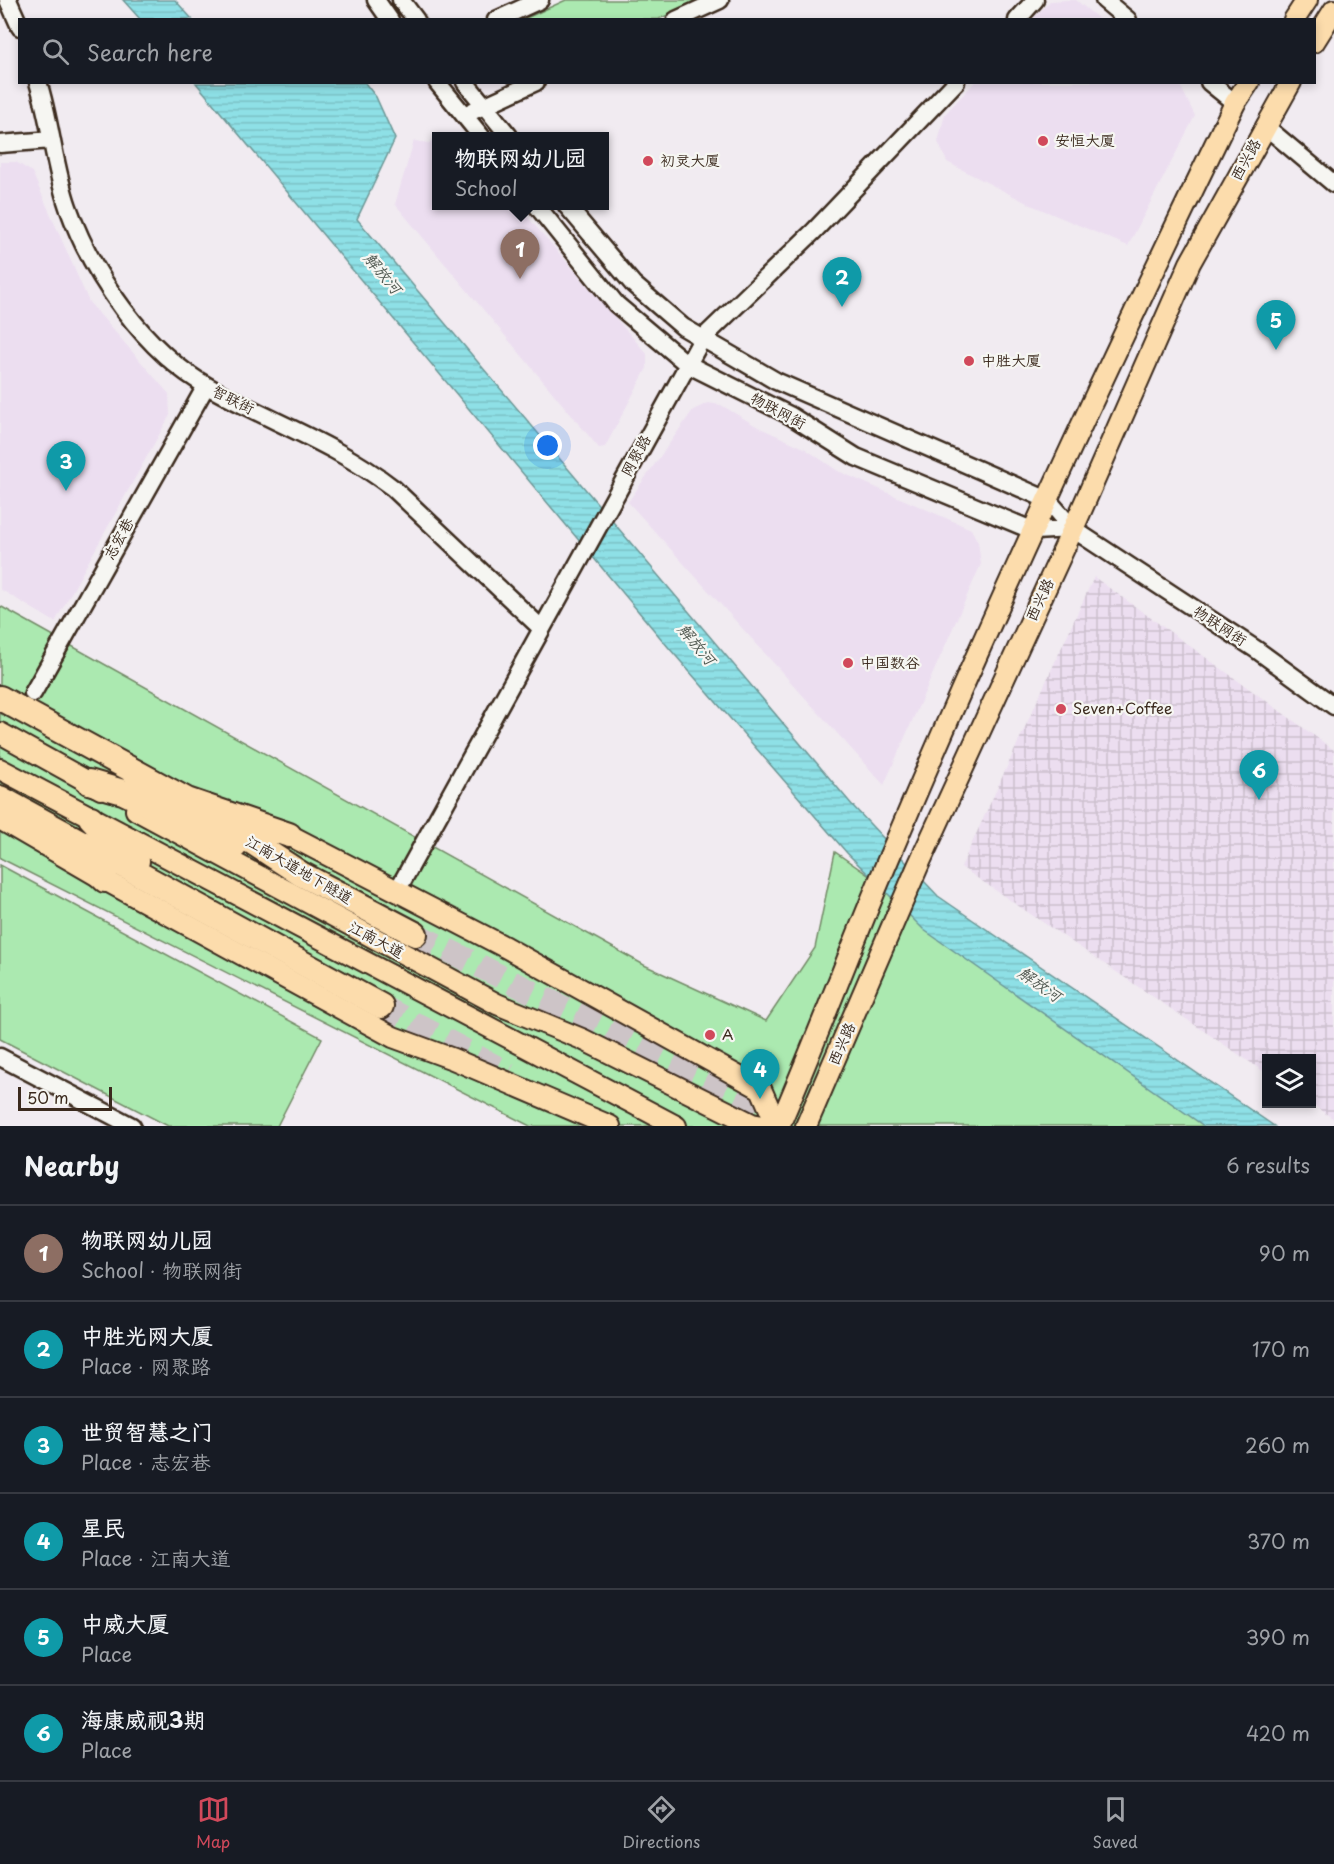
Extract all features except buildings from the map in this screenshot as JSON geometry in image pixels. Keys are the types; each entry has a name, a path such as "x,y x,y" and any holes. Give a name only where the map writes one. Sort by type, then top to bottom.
{"highway":[{"path":"0,698 187,800 289,836"},
{"path":"89,782 123,792 271,864 301,874"},
{"path":"0,798 383,1001 126,855 91,818"},
{"name":"江南大道地下隧道","path":"187,800 301,874 415,934"},
{"path":"50,826 105,880"}],"main road":[{"path":"1295,18 1307,0"},
{"path":"1316,39 1334,10"},
{"name":"西兴路","path":"778,1126 876,891 1034,531 1137,305 1235,103 1249,84"},
{"name":"西兴路","path":"806,1126 918,866 1073,529 1190,263 1290,84"},
{"name":"江南大道","path":"0,733 89,782 118,801 497,1004 582,1039 752,1124 763,1126"},
{"name":"江南大道","path":"0,769 676,1126"},
{"path":"0,819 105,880 393,1037 453,1059 610,1126"},
{"path":"289,836 505,948 761,1089 778,1126"}],"street":[{"path":"8,0 18,22"},
{"path":"376,0 389,18"},
{"path":"401,0 414,18"},
{"path":"500,18 540,0"},
{"path":"680,18 720,0"},
{"path":"1019,18 1035,0"},
{"path":"1104,0 1126,18"},
{"name":"智联街","path":"39,84 68,207 81,238 110,291 155,345 206,386 322,441 368,469 393,488 541,628"},
{"path":"439,84 478,132"},
{"path":"466,84 506,132"},
{"path":"464,115 532,84"},
{"name":"网聚路","path":"397,891 702,339 814,231 954,84"},
{"path":"1211,84 1235,103"},
{"path":"1265,126 1334,184"},
{"path":"0,144 52,140"},
{"name":"物联网街","path":"540,210 616,304 687,364 790,416 856,457 1034,531 1073,529"},
{"name":"物联网街","path":"570,210 633,284 683,327 776,381 1048,500 1073,529 1257,650 1334,706"},
{"name":"志宏巷","path":"33,693 206,386"},
{"path":"0,1057 132,1126"}],"shaded area":[{"path":"1076,0 1098,18 1034,18 1050,1"},
{"path":"973,84 1178,84 1195,116 1128,246 1031,205 947,162 938,142 945,114"},
{"path":"432,140 432,210 521,210 647,354 647,368 605,447 599,448 395,204 414,141 429,143"},
{"path":"0,162 16,162 32,172 89,302 169,394 170,415 55,622 0,589"},
{"name":"中国数谷","path":"708,403 721,405 758,427 804,448 838,471 971,529 978,542 981,564 884,785 628,502 693,410"},
{"path":"1094,577 1334,750 1334,1119 1316,1107 1316,1054 1262,1054 1262,1070 961,867"}],"green space":[{"path":"566,0 702,0 661,18 526,18"},
{"path":"0,606 644,965 766,1021 815,948 835,852 1229,1126 530,1126 0,858"},
{"path":"0,865 322,1038 277,1126 168,1126 0,1039"}],"water":[{"path":"123,0 175,0 191,18 139,18"},
{"name":"解放河","path":"197,84 366,84 376,97 395,139 357,219 853,806 938,896 1274,1126 1204,1126 924,930 847,853 669,648"}],"tunnel":[{"path":"415,934 701,1076 796,1126"},
{"path":"381,1006 509,1074"}],"place":[{"name":"安恒大厦","path":"1043,141"},
{"name":"初灵大厦","path":"648,161"},
{"name":"物联网幼儿园","path":"520,279"},
{"name":"中胜光网大厦","path":"842,307"},
{"name":"中威大厦","path":"1276,350"},
{"name":"中胜大厦","path":"969,361"},
{"name":"世贸智慧之门","path":"66,491"},
{"name":"中国数谷","path":"848,663"},
{"name":"Seven+Coffee","path":"1061,709"},
{"name":"海康威视3期","path":"1259,800"},
{"name":"A","path":"710,1035"},
{"name":"星民","path":"760,1099"}]}
